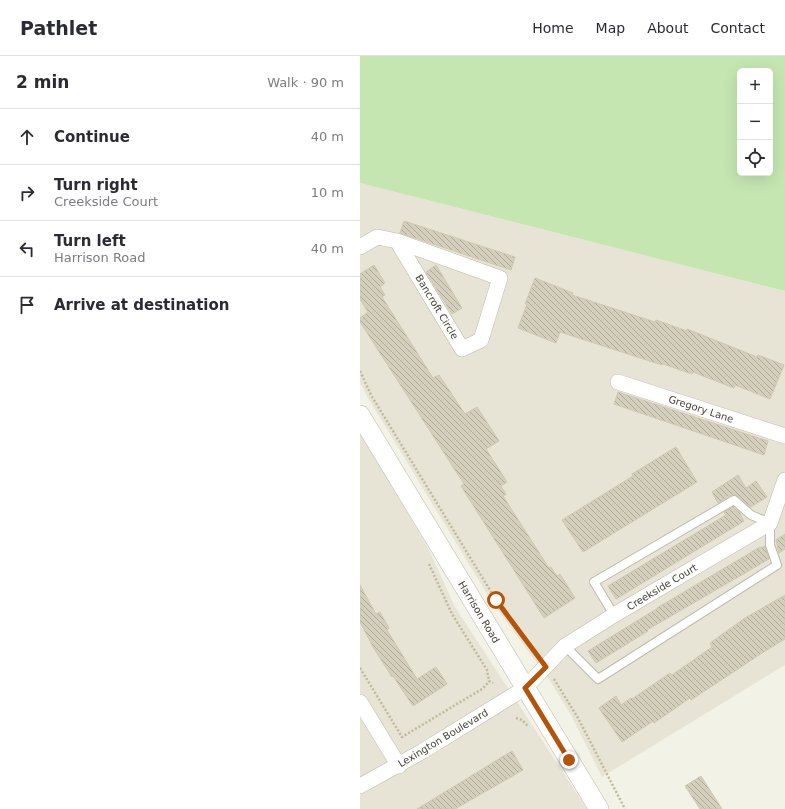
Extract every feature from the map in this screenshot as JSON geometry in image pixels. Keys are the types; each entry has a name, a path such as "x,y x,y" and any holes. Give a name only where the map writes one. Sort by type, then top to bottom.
{"street":[{"name":"Bancroft Circle","path":"360,247 377,237 397,241 500,278 481,340 462,349 397,241"},
{"name":"Gregory Lane","path":"618,382 785,436"},
{"name":"Harrison Road","path":"360,415 599,809"},
{"path":"770,523 785,480"},
{"name":"Creekside Court","path":"525,688 565,646 614,615 770,523"},
{"name":"Lexington Boulevard","path":"360,786 399,766 525,688"},
{"path":"360,702 399,766"}],"lane":[{"path":"565,646 598,679 777,565 770,545 770,523 751,515 734,500 594,582 614,615"}],"path":[{"path":"360,371 371,395 496,600 546,667 578,718 625,809"},
{"path":"360,668 402,737 482,689 489,681 487,670 452,614 426,558"},
{"path":"489,681 493,682"}],"shaded area":[{"path":"360,183 785,291 785,665 602,777 572,717 550,681 492,602 368,398 360,382"},
{"path":"360,432 428,548 455,607 587,809 360,809"}],"green space":[{"path":"360,56 785,56 785,291 360,183"}],"building":[{"path":"404,221 515,257 511,270 400,233"},
{"path":"374,265 385,283 380,287 385,295 382,297 433,378 439,375 465,414 477,407 499,441 486,449 507,482 501,486 506,494 503,496 549,568 551,567 557,576 560,574 575,598 544,618 461,486 464,484 360,322 360,318 368,312 360,299 360,274"},
{"path":"436,265 462,308 452,314 426,272"},
{"path":"535,278 573,293 572,295 655,322 656,320 687,331 687,329 757,357 758,355 784,365 770,399 735,385 734,388 693,372 692,374 663,364 662,365 560,332 556,343 518,328"},
{"path":"618,392 768,441 764,455 614,404"},
{"path":"676,447 697,482 583,552 562,520 633,476 632,474"},
{"path":"738,475 746,488 756,481 767,497 751,507 735,495 731,495 718,503 712,492"},
{"path":"733,507 741,514 744,521 616,599 608,586 726,515 724,512"},
{"path":"785,534 785,549 779,553 776,540"},
{"path":"765,546 769,559 647,630 648,631 596,663 588,651 657,608 760,547"},
{"path":"360,585 376,614 380,612 389,628 387,630 417,679 436,667 447,684 413,706 373,647 360,622"},
{"path":"785,595 785,639 691,700 690,698 654,723 653,721 622,742 599,708 616,696 621,705 670,673 672,675 712,647 710,643 745,618"},
{"path":"512,751 523,770 455,809 417,809"},
{"path":"701,776 722,809 700,809 685,786"}],"route":[{"path":"496,600 546,667 525,688 569,760"}]}
